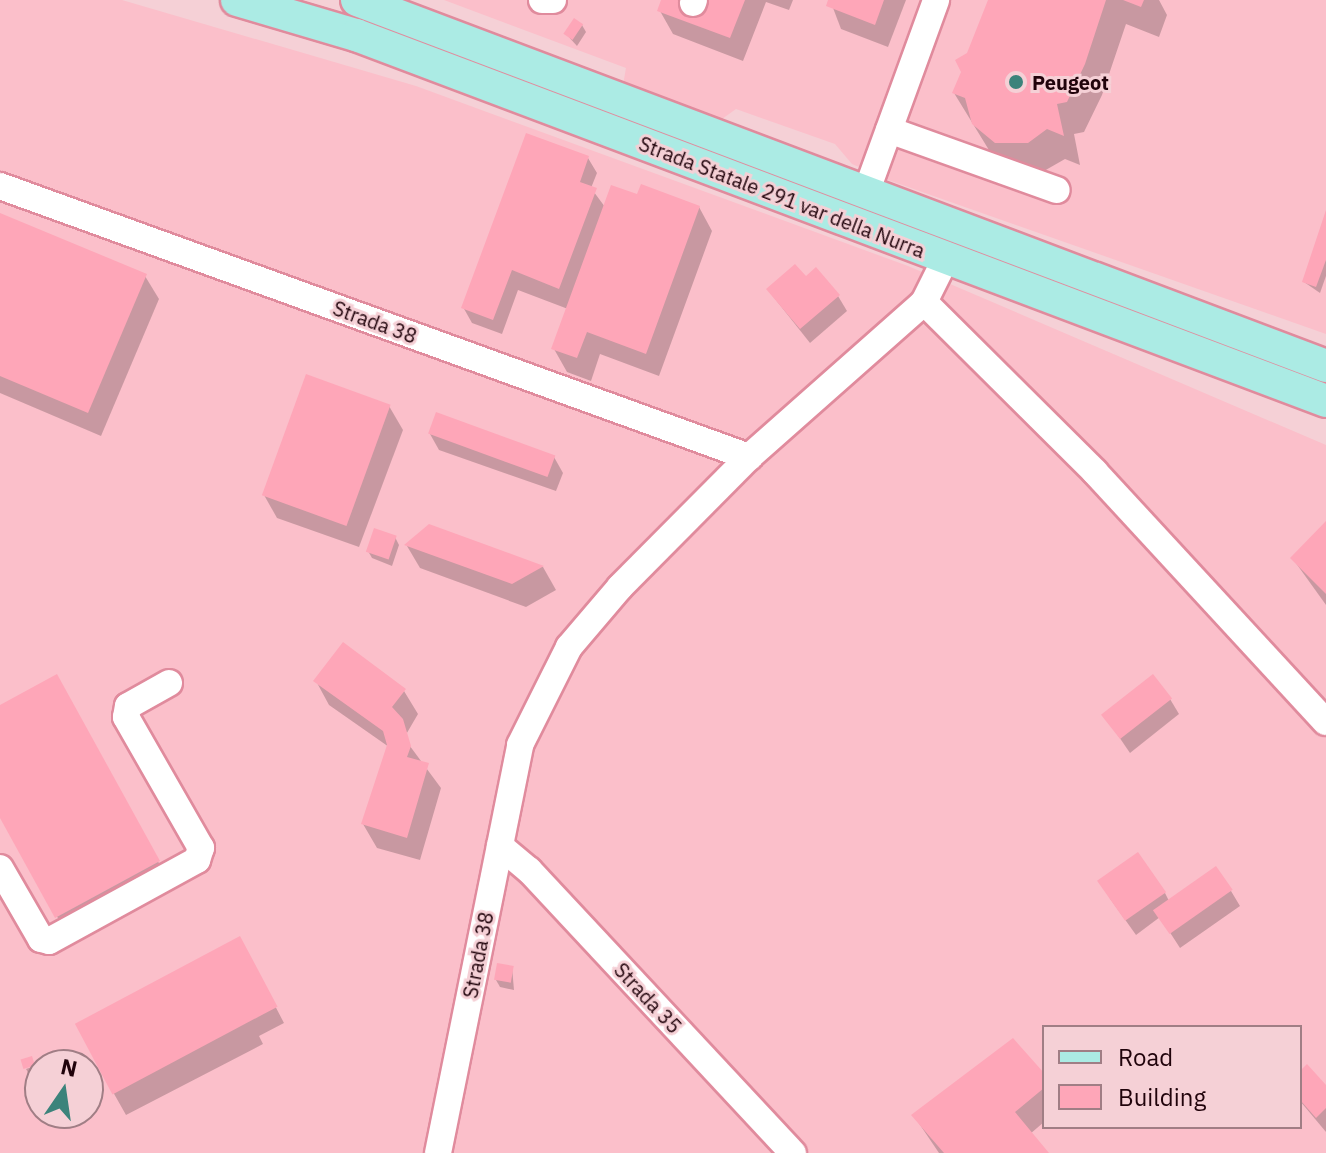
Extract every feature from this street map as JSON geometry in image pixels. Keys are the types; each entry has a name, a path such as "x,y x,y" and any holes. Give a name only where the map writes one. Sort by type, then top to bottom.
{"main road":[{"name":"Strada Statale 291 var della Nurra","path":"237,0 356,35 1326,401"},
{"name":"Strada Statale 291 var della Nurra","path":"357,0 867,190 1326,366"}],"street":[{"path":"542,0 553,0"},
{"path":"867,190 936,0"},
{"path":"889,130 1057,190"},
{"name":"Strada 38","path":"0,186 749,457"},
{"name":"Strada 38","path":"438,1153 520,745 569,647 620,587 749,457 924,302 946,258"},
{"path":"924,302 1095,472 1326,722"},
{"path":"0,868 41,939 49,941 197,860 201,848 126,717 128,706 169,683"},
{"name":"Strada 35","path":"500,846 529,870 793,1153"}],"shaded area":[{"path":"0,0 122,0 416,86 908,266 1326,445 1326,1153 0,1153"},
{"path":"444,0 1326,0 1326,334 891,181 852,164 835,144 736,109 722,119 623,85 626,68"}],"building":[{"path":"661,0 745,0 730,38 657,11"},
{"path":"828,0 884,0 875,25 826,6"},
{"name":"Peugeot","path":"988,0 1106,0 1085,64 1067,102 1057,104 1064,136 1047,129 1028,143 995,143 972,124 965,98 952,93 961,72 955,60 967,53"},
{"path":"1123,0 1144,0 1141,7"},
{"path":"574,18 583,24 572,40 563,34"},
{"path":"526,133 589,156 580,182 597,188 559,289 512,270 493,320 461,308"},
{"path":"641,184 700,206 646,354 587,332 577,358 551,349 611,185 637,194"},
{"path":"1326,210 1326,260 1316,287 1302,282"},
{"path":"0,213 147,274 88,413 0,376"},
{"path":"795,264 806,276 816,267 840,295 800,329 766,289"},
{"path":"306,374 391,405 346,526 262,495"},
{"path":"436,412 555,455 547,477 428,434"},
{"path":"1326,521 1326,594 1290,558"},
{"path":"429,524 544,566 512,584 404,545"},
{"path":"374,528 397,536 389,559 366,552"},
{"path":"343,642 406,689 392,707 403,719 411,746 407,757 429,763 407,838 361,824 387,745 383,731 313,681"},
{"path":"57,674 160,861 55,918 0,818 0,705"},
{"path":"1153,674 1172,698 1120,739 1101,715"},
{"path":"1138,852 1166,892 1125,921 1097,881"},
{"path":"1216,866 1233,890 1170,934 1153,910"},
{"path":"240,936 278,1007 112,1094 104,1079 104,1049 88,1049 75,1024"},
{"path":"497,963 514,966 511,983 494,980"},
{"path":"1013,1038 1042,1071 1042,1090 1015,1112 1049,1153 944,1153 911,1115"},
{"path":"1307,1064 1326,1085 1326,1108 1316,1118 1302,1102 1302,1069"}],"place":[{"name":"Peugeot","path":"1016,82"}]}
